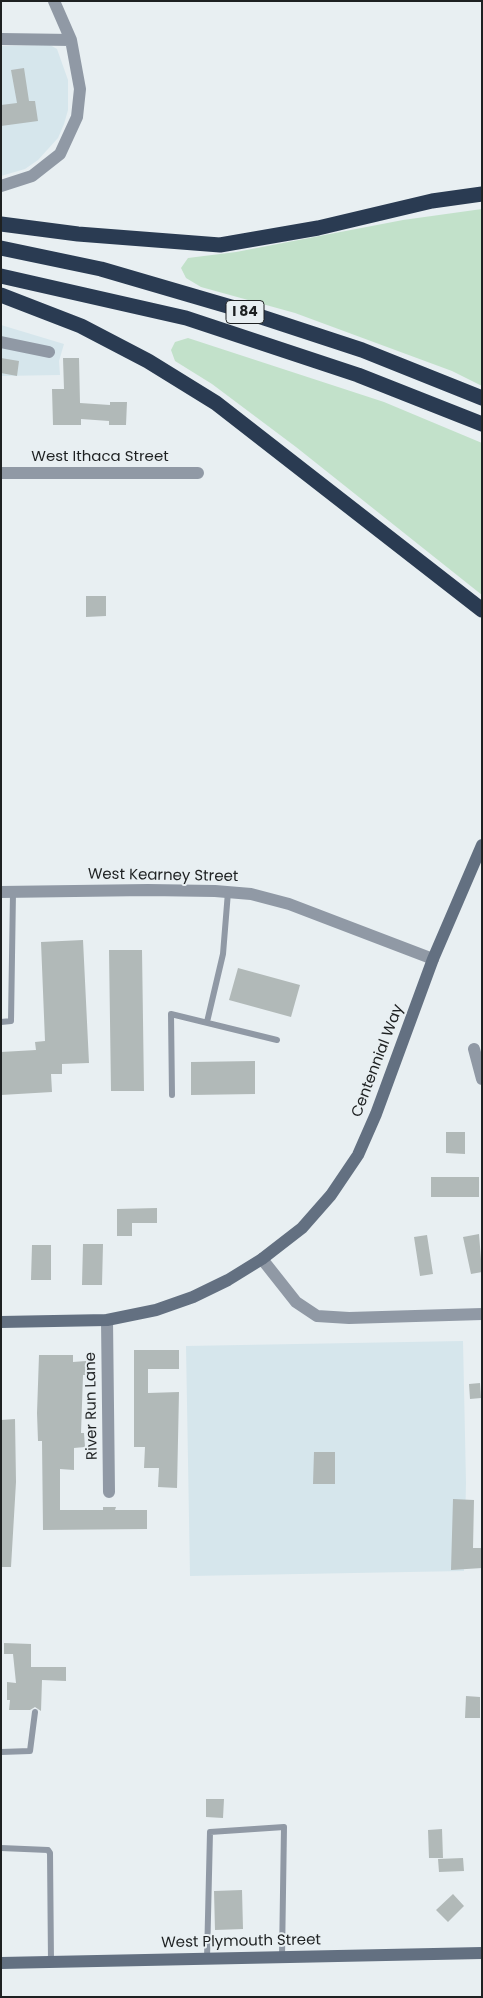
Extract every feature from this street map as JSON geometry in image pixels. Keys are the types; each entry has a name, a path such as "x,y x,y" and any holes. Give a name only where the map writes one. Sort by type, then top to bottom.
{"highway":[{"path":"1,224 78,234 220,245 318,228 432,201 482,194"},
{"name":"I 84","path":"1,248 101,269 231,307 362,350 482,398"},
{"name":"I 84","path":"1,276 186,318 358,375 482,424"},
{"path":"1,295 98,335 148,361 216,403 482,610"}],"main road":[{"name":"Centennial Way","path":"1,1322 107,1320 156,1310 193,1297 228,1280 262,1259 302,1228 331,1195 358,1155 376,1114 433,959 482,845"},
{"name":"West Plymouth Street","path":"1,1963 482,1953"}],"street":[{"path":"1,186 32,176 60,154 76,117 80,89 71,40 54,1"},
{"path":"1,39 71,40"},
{"path":"1,342 49,352"},
{"name":"West Ithaca Street","path":"1,473 198,473"},
{"name":"West Kearney Street","path":"7,892 148,890 251,894 289,904 433,959"},
{"path":"474,1049 482,1080"},
{"path":"262,1259 296,1302 317,1316 349,1318 482,1314"},
{"name":"River Run Lane","path":"107,1320 109,1492"}],"lane":[{"path":"1,1022 11,1021 7,892"},
{"path":"207,1022 222,954 228,892"},
{"path":"172,1095 171,1014 277,1040"},
{"path":"1,1752 30,1752 35,1712"},
{"path":"207,1959 210,1832 284,1827 282,1957"},
{"path":"1,1848 48,1850 50,1853 51,1962"}],"shaded area":[{"path":"50,45 57,49 68,80 68,110 64,124 58,138 38,160 25,169 1,176 1,46"},
{"path":"1,325 64,344 59,361 60,375 1,376"},
{"path":"463,1341 466,1483 464,1571 190,1576 186,1346"}],"green space":[{"path":"482,209 482,386 452,371 295,313 201,287 186,278 181,268 188,258 236,252 403,220"},
{"path":"188,338 384,402 482,443 482,595 296,447 212,384 175,361 171,350 175,342"}],"building":[{"path":"24,68 29,101 35,101 38,121 1,126 1,105 17,103 11,70"},
{"path":"1,358 19,361 17,376 1,373"},
{"path":"63,358 79,358 80,403 110,405 110,402 127,402 126,425 109,425 109,421 81,419 81,425 53,425 52,389 64,389"},
{"path":"86,596 106,596 106,616 86,617"},
{"path":"83,940 89,1063 62,1064 62,1074 51,1074 52,1092 1,1095 1,1052 36,1050 35,1042 45,1041 41,942"},
{"path":"109,950 142,950 144,1091 111,1091"},
{"path":"238,968 300,985 291,1017 229,1000"},
{"path":"255,1061 255,1094 191,1095 191,1062"},
{"path":"446,1132 465,1132 465,1154 446,1153"},
{"path":"431,1177 479,1177 479,1197 431,1197"},
{"path":"157,1208 157,1223 132,1223 132,1236 117,1236 117,1209"},
{"path":"479,1234 482,1272 471,1274 463,1237"},
{"path":"427,1235 433,1274 420,1276 414,1237"},
{"path":"83,1244 103,1244 102,1285 82,1285"},
{"path":"32,1245 51,1245 51,1280 31,1280"},
{"path":"134,1350 179,1350 179,1369 148,1369 148,1393 179,1392 177,1488 158,1487 159,1468 144,1468 145,1447 134,1447"},
{"path":"39,1355 73,1355 73,1362 86,1361 86,1375 83,1375 81,1433 84,1433 85,1447 74,1448 74,1470 60,1469 60,1510 103,1510 103,1507 116,1507 115,1510 147,1510 147,1529 43,1530 42,1441 38,1441 37,1413"},
{"path":"480,1383 481,1398 470,1399 469,1384"},
{"path":"15,1419 16,1482 11,1567 1,1567 1,1420"},
{"path":"314,1452 335,1452 335,1484 313,1484"},
{"path":"453,1499 474,1500 473,1548 482,1548 482,1568 451,1570"},
{"path":"4,1643 31,1644 31,1667 66,1667 66,1681 42,1680 41,1711 35,1707 30,1710 9,1710 10,1700 7,1700 7,1682 16,1683 13,1654 4,1654"},
{"path":"466,1696 480,1697 480,1718 465,1718"},
{"path":"206,1799 224,1799 223,1818 206,1817"},
{"path":"442,1829 443,1858 429,1858 428,1830"},
{"path":"463,1858 464,1871 439,1872 438,1859"},
{"path":"242,1890 243,1929 215,1930 214,1891"},
{"path":"453,1894 464,1906 448,1922 436,1910"}]}
